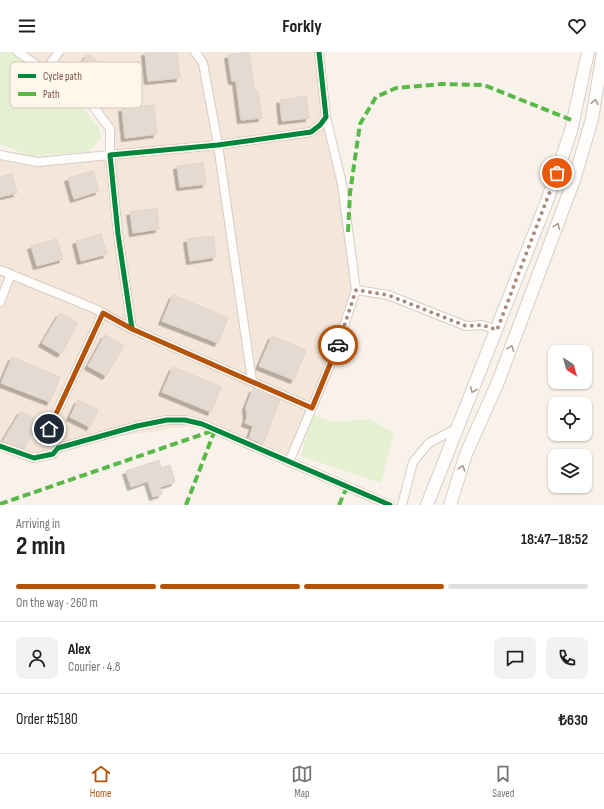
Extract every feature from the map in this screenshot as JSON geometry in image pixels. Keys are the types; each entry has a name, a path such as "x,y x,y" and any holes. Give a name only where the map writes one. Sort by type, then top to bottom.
{"main road":[{"path":"427,505 497,330 547,201 572,131 588,52"},
{"path":"450,505 466,454 498,382 574,180 592,119 603,52"}],"street":[{"path":"18,52 32,62"},
{"path":"51,62 58,52"},
{"path":"195,52 203,63 218,145 252,381"},
{"path":"289,462 335,353 356,290 342,184 326,117 320,52"},
{"path":"95,108 110,130 110,155 118,234 132,329"},
{"path":"0,155 37,162 218,145 310,132 320,126 326,117"},
{"path":"0,270 103,313 132,329 312,408"},
{"path":"0,302 11,274"},
{"path":"356,290 388,295 466,326 482,325 497,330"},
{"path":"49,429 103,313"},
{"path":"0,446 10,451 34,458 53,454 58,448 137,426 167,420 185,420 202,424 390,505"},
{"path":"402,505 413,462 429,443 458,428"}],"shaded area":[{"path":"18,52 319,52 326,117 342,184 356,290 289,462 202,424 76,443 34,458 0,446 0,155 37,162 110,155 110,129 99,113 92,108 142,108 142,62 31,62"}],"green space":[{"path":"0,52 13,52 26,62 10,62 10,108 83,108 99,128 101,138 89,152 31,156 0,144"},
{"path":"312,414 333,422 370,419 394,433 381,483 301,456"}],"building":[{"path":"145,52 177,52 180,78 148,81"},
{"path":"249,52 255,92 258,91 262,118 241,120 236,81 232,81 228,55"},
{"path":"88,54 98,62 82,62"},
{"path":"306,96 309,118 282,121 280,100"},
{"path":"154,105 157,134 125,138 122,108 142,108 142,106"},
{"path":"203,163 206,184 180,187 177,166"},
{"path":"93,171 99,191 74,199 68,178"},
{"path":"12,174 17,193 0,197 0,177"},
{"path":"157,208 159,229 133,233 130,212"},
{"path":"101,234 107,254 81,261 76,241"},
{"path":"214,236 216,257 190,261 187,239"},
{"path":"57,239 63,259 37,266 31,246"},
{"path":"173,295 228,318 218,343 162,321"},
{"path":"60,313 78,323 61,354 42,343"},
{"path":"105,335 124,346 106,376 88,366"},
{"path":"272,336 306,350 294,380 259,366"},
{"path":"12,357 60,377 50,402 1,383"},
{"path":"173,367 221,387 211,412 162,392"},
{"path":"253,389 280,400 263,444 249,438 253,426 245,423 247,417 246,407"},
{"path":"78,400 98,410 90,427 70,417"},
{"path":"21,411 39,422 24,449 3,441"},
{"path":"159,460 161,468 170,465 175,482 160,487 162,494 153,497 148,481 131,487 126,471"}],"marked path":[{"path":"348,232 350,193 360,124 376,97 396,88 442,84 484,85 574,121"},
{"path":"0,504 215,430"},
{"path":"186,505 215,430"},
{"path":"339,505 347,487"}],"cycle path":[{"path":"132,329 118,234 110,155 218,145 311,132 320,125 326,117 319,52"},
{"path":"0,446 34,458 53,454 58,448 137,426 167,420 185,420 202,424 390,505"}],"way so far":[{"path":"338,345 356,290 388,295 466,326 482,325 497,330 557,173"}],"route":[{"path":"49,429 103,313 132,329 312,408 338,345"}]}
